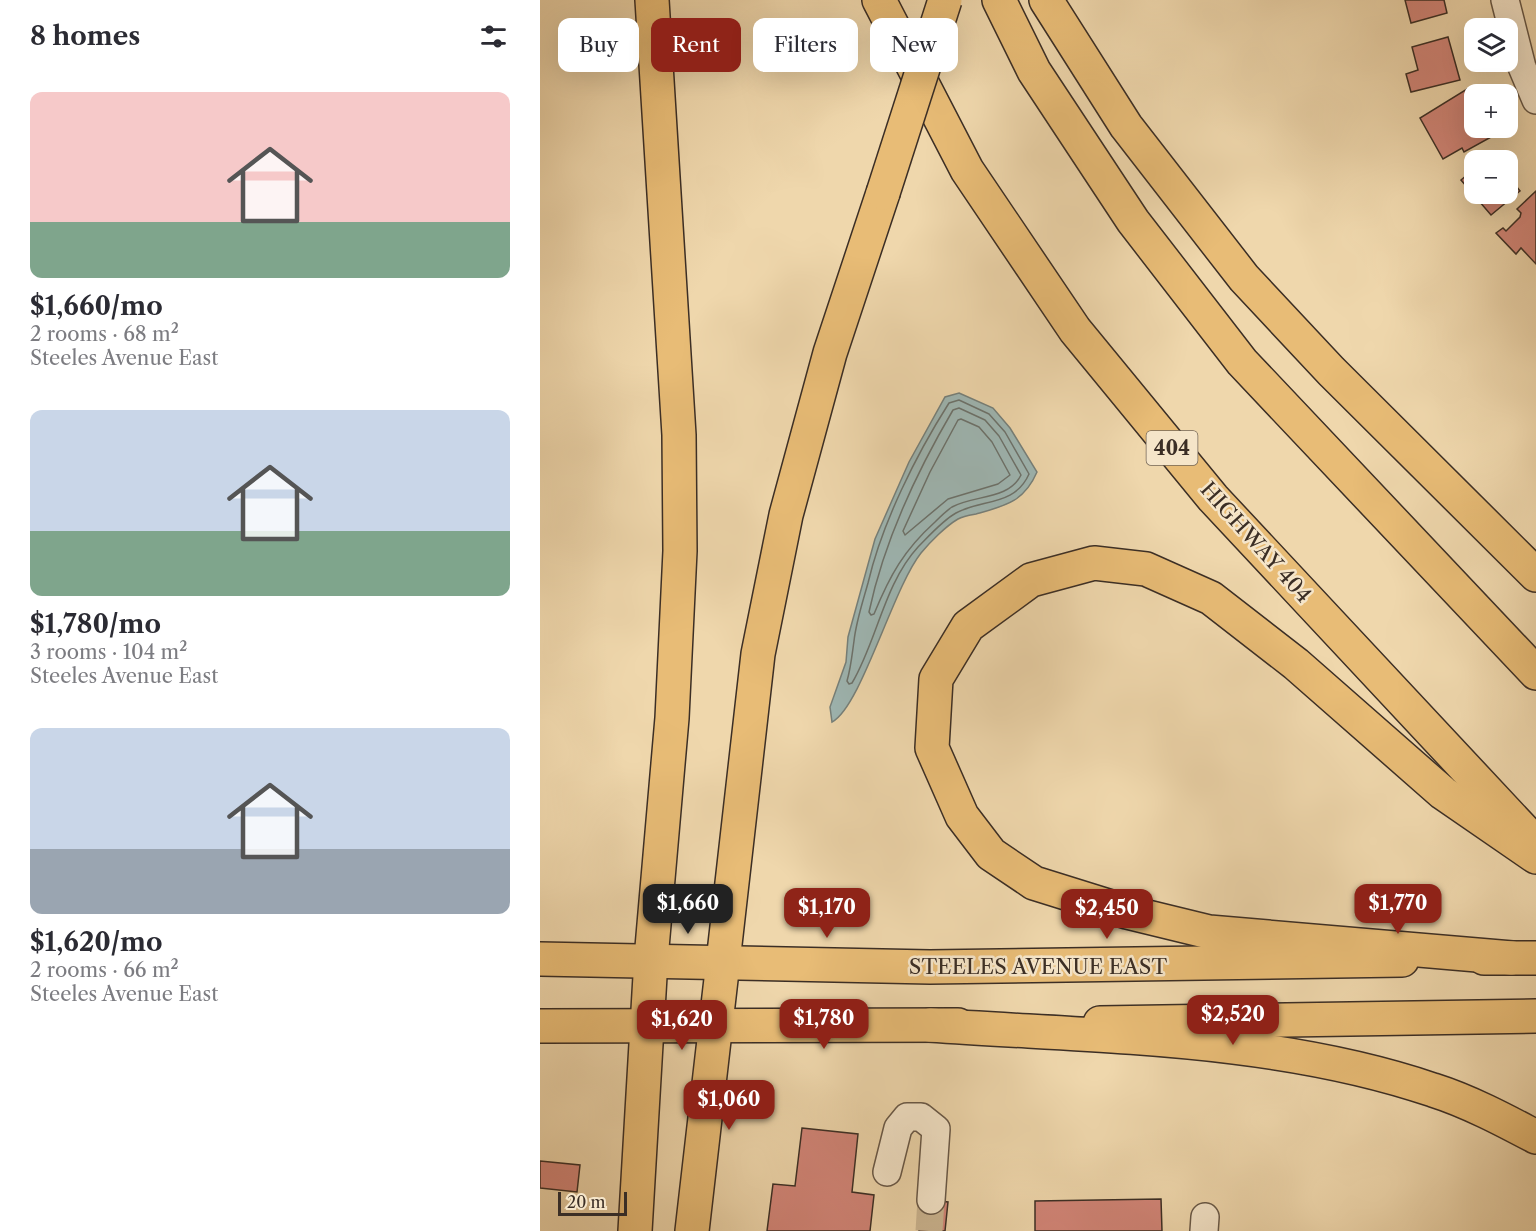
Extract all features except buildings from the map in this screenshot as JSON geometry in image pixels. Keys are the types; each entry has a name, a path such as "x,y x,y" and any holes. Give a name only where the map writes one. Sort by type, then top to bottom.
{"main road":[{"path":"634,1231 651,959 672,718 680,550 679,435 652,0"},
{"name":"HIGHWAY 404","path":"879,0 967,170 1075,330 1214,498 1536,844"},
{"path":"692,1231 758,654 786,515 830,353 945,0"},
{"path":"999,0 1034,71 1133,221 1242,362 1536,673"},
{"path":"1046,0 1126,126 1244,278 1373,414 1536,574"},
{"path":"1524,958 1209,932 1127,912 1034,883 991,854 962,816 932,748 936,679 968,626 1031,580 1094,563 1146,569 1211,598 1296,664 1443,793 1536,857"},
{"name":"STEELES AVENUE EAST","path":"540,959 651,959 930,967 1205,965 1524,958"},
{"path":"540,1026 930,1025 1536,1016"},
{"path":"930,1025 1251,1048 1317,1060 1434,1090 1536,1137"}],"street":[{"path":"1504,0 1522,67 1536,100"},
{"path":"887,1172 898,1128 908,1117 921,1117 936,1129 932,1200"}],"water":[{"path":"959,393 993,408 1010,428 1037,472 1020,496 1005,505 958,519 938,534 921,553 899,592 854,694 843,712 832,722 830,707 846,662 848,637 875,539 909,462 945,397"}],"tunnel":[{"path":"929,1231 931,1200"}]}
